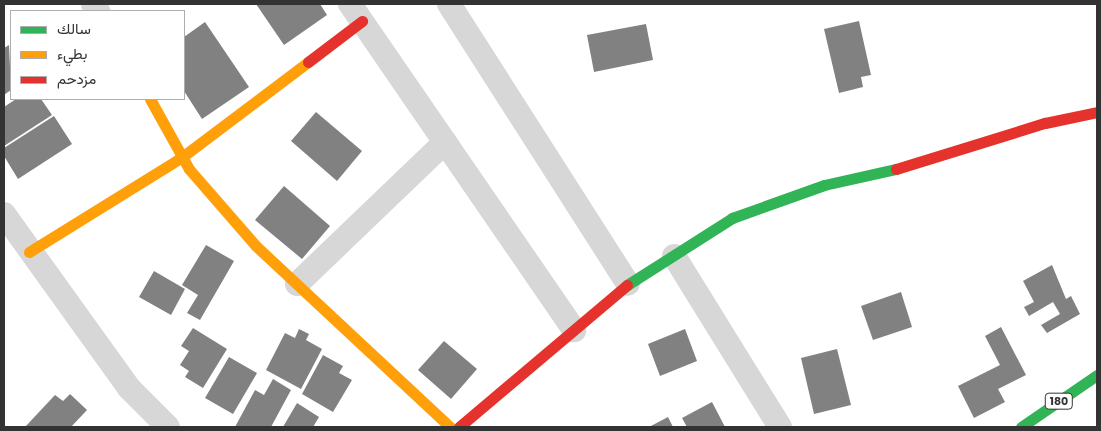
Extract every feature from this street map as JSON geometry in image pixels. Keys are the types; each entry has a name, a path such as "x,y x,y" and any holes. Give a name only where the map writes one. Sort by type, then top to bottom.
{"main road":[{"path":"29,252 182,157 356,12"},
{"path":"151,100 188,169 256,246 450,427"},
{"path":"459,427 628,284 732,218 776,200 824,185 920,163 1045,124 1097,112"},
{"name":"180","path":"1021,427 1097,375"}],"street":[{"path":"449,4 628,284"},
{"path":"356,12 574,330"},
{"path":"297,284 445,142"},
{"path":"4,214 29,252 129,388 168,427"},
{"path":"674,256 780,427"}],"building":[{"path":"256,4 320,4 327,15 284,45"},
{"path":"859,21 871,75 861,77 863,87 839,93 824,29"},
{"path":"205,22 249,87 202,119 185,93 185,36"},
{"path":"646,24 653,60 594,72 587,35"},
{"path":"9,45 10,91 4,95 4,48"},
{"path":"14,100 42,100 52,115 4,146 4,107"},
{"path":"316,112 362,151 337,181 291,141"},
{"path":"54,116 72,144 18,179 4,156 4,148"},
{"path":"284,186 330,226 302,259 255,220"},
{"path":"206,245 234,261 200,320 187,313 198,295 182,285"},
{"path":"1052,265 1066,299 1071,296 1080,314 1047,333 1041,325 1060,314 1053,302 1029,316 1024,307 1034,302 1023,281"},
{"path":"154,271 185,289 171,315 139,297"},
{"path":"901,292 912,327 873,340 861,306"},
{"path":"1001,327 1026,375 998,389 1005,402 974,418 958,386 1000,365 985,336"},
{"path":"193,328 227,349 203,388 185,377 189,371 180,365 189,351 181,346"},
{"path":"299,329 309,334 306,340 322,349 301,389 266,370 285,333 295,338"},
{"path":"685,329 697,361 660,376 648,344"},
{"path":"444,341 477,369 451,399 418,370"},
{"path":"837,349 851,405 814,414 801,358"},
{"path":"323,355 343,366 339,373 352,380 333,412 302,394"},
{"path":"229,357 257,373 233,414 205,398"},
{"path":"273,379 291,390 271,427 235,427 255,390 264,395"},
{"path":"70,394 87,410 71,427 25,427 55,395 63,401"},
{"path":"712,402 725,427 687,427 682,418"},
{"path":"297,403 319,417 313,427 283,427"},
{"path":"668,417 673,427 649,427"}],"traffic: fast":[{"path":"627,285 732,218 824,185 896,169"},
{"path":"1021,427 1097,375"}],"traffic: slow":[{"path":"29,252 182,157 308,62"},
{"path":"151,100 189,169 256,246 450,427"}],"traffic: jam":[{"path":"308,62 362,21"},
{"path":"896,169 1045,123 1097,112"},
{"path":"459,427 627,285"}]}
